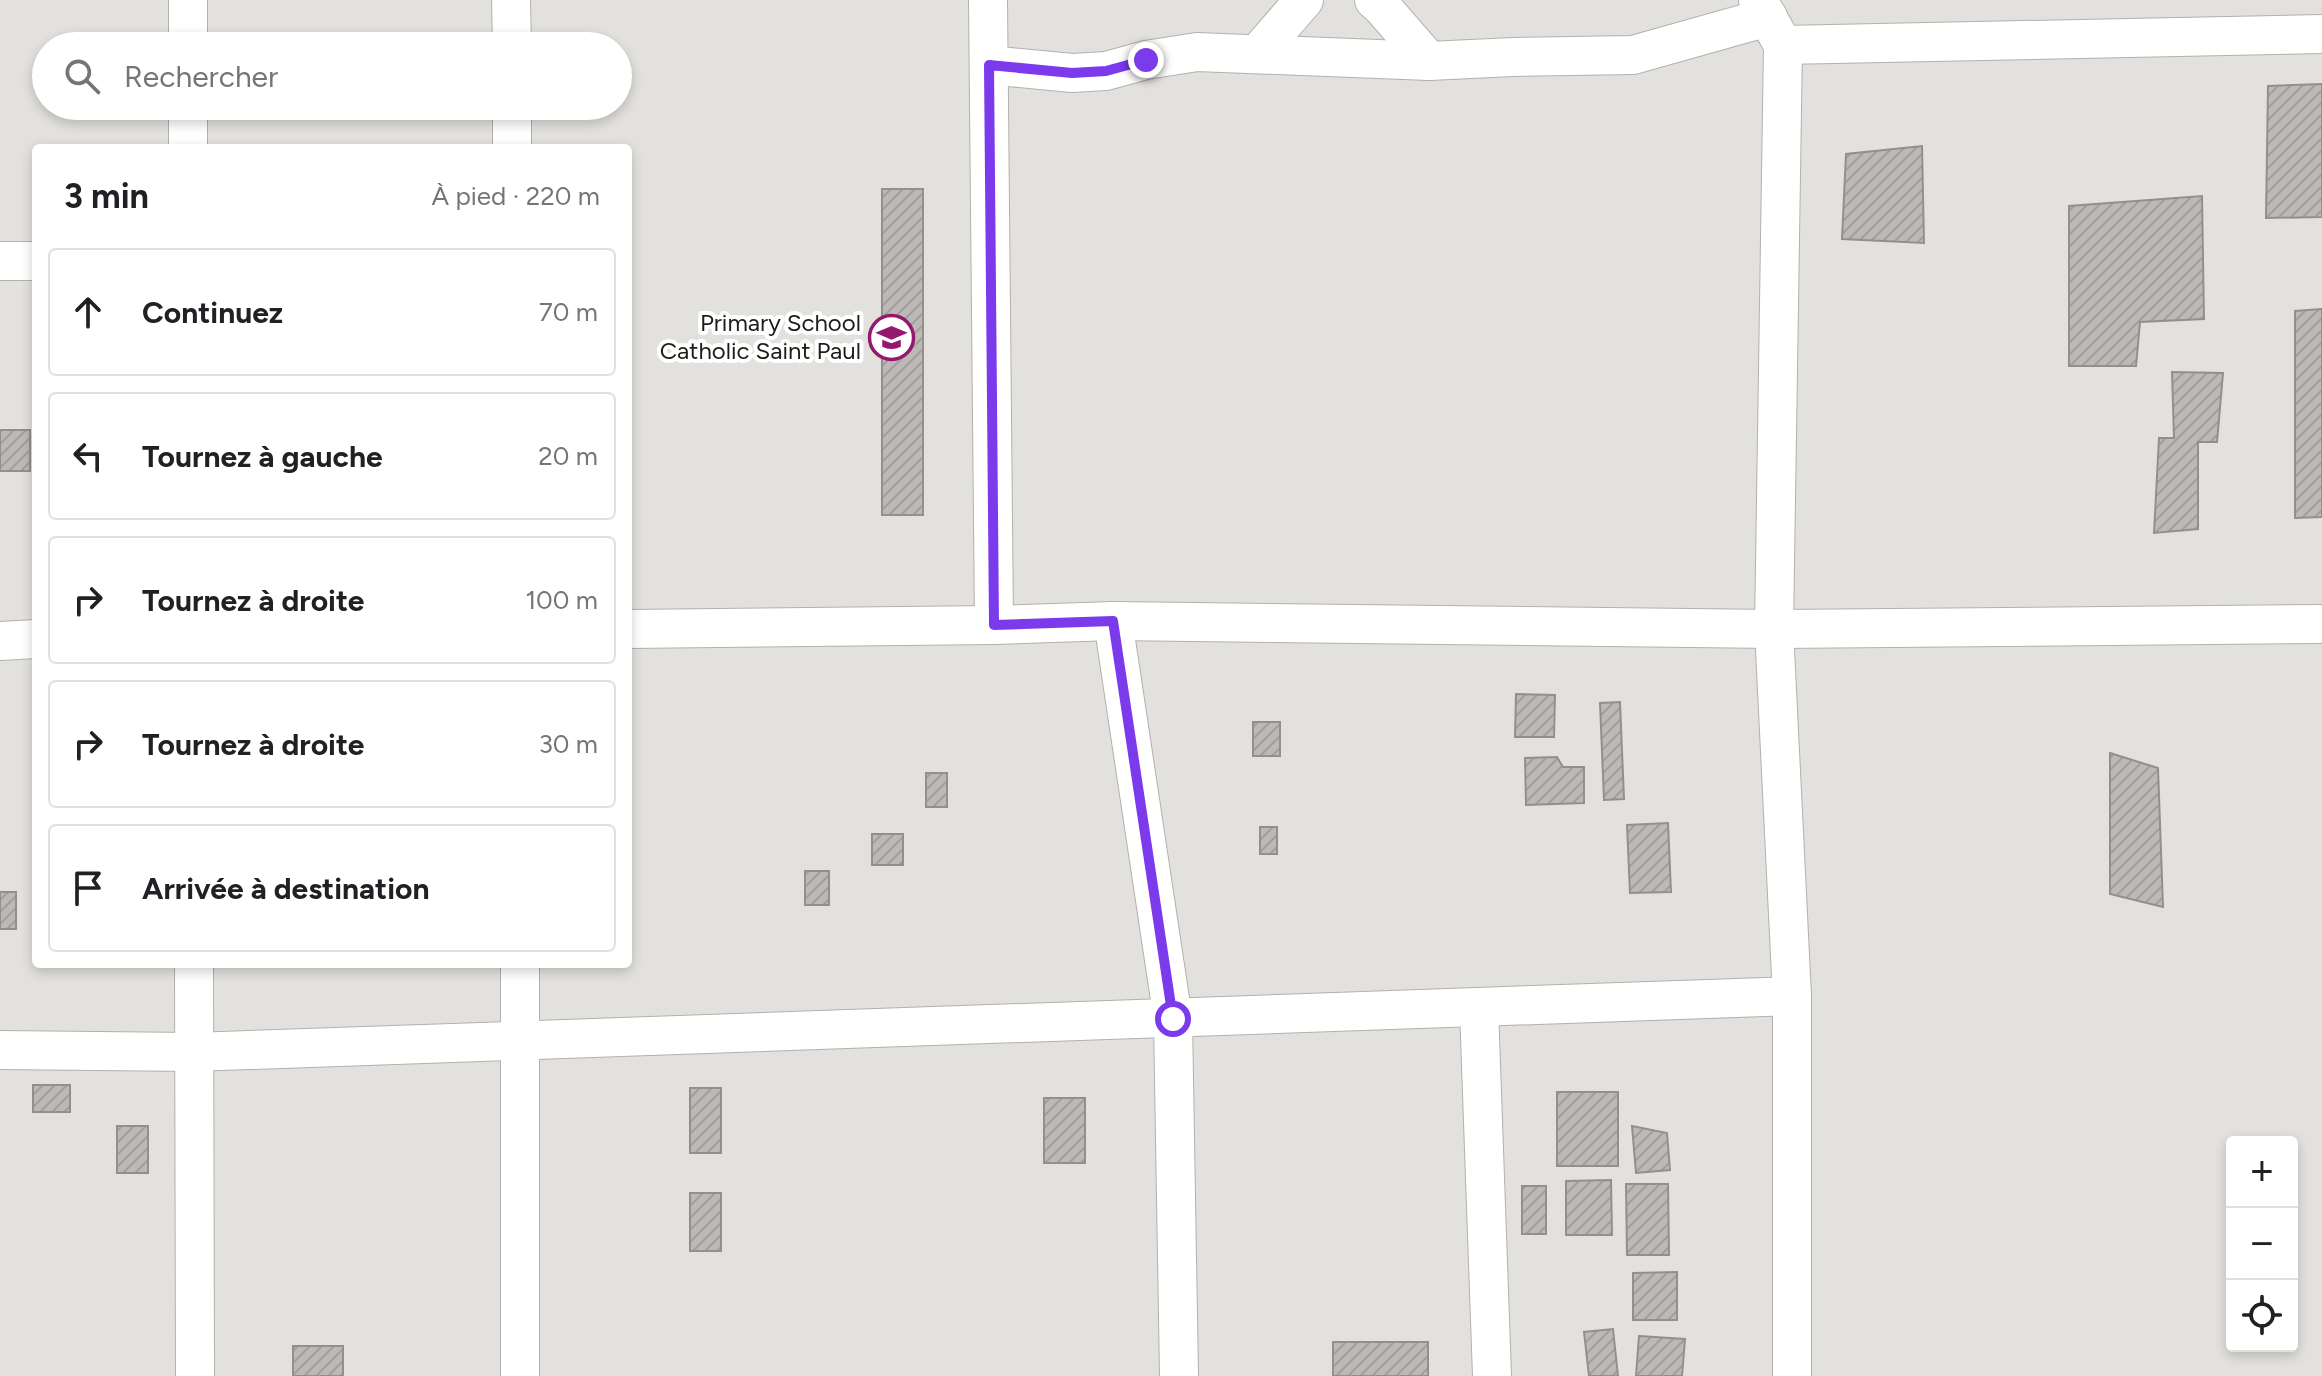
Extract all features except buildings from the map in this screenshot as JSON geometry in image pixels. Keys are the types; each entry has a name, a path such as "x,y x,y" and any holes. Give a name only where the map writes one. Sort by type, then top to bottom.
{"street":[{"path":"188,0 188,32"},
{"path":"511,0 512,32"},
{"path":"988,0 994,625"},
{"path":"1258,53 1304,0"},
{"path":"1374,0 1429,61"},
{"path":"989,65 1072,73 1106,71 1146,60 1197,52 1429,61 1633,55 1770,21 2322,34"},
{"path":"1770,21 1774,629 1792,996 1792,1376"},
{"path":"188,120 188,144"},
{"path":"512,120 512,144"},
{"path":"0,261 32,261"},
{"path":"1113,621 1173,1019 1179,1376"},
{"path":"632,629 1113,621 1774,629 2322,624"},
{"path":"0,641 32,639"},
{"path":"194,968 195,1376"},
{"path":"520,968 520,1376"},
{"path":"0,1050 193,1052 1792,996"},
{"path":"1479,1008 1492,1376"}],"place":[{"name":"Primary School Catholic Saint Paul","path":"892,337"}],"route":[{"path":"1146,60 1106,71 1072,73 989,65 994,625 1113,621 1173,1019"}]}
